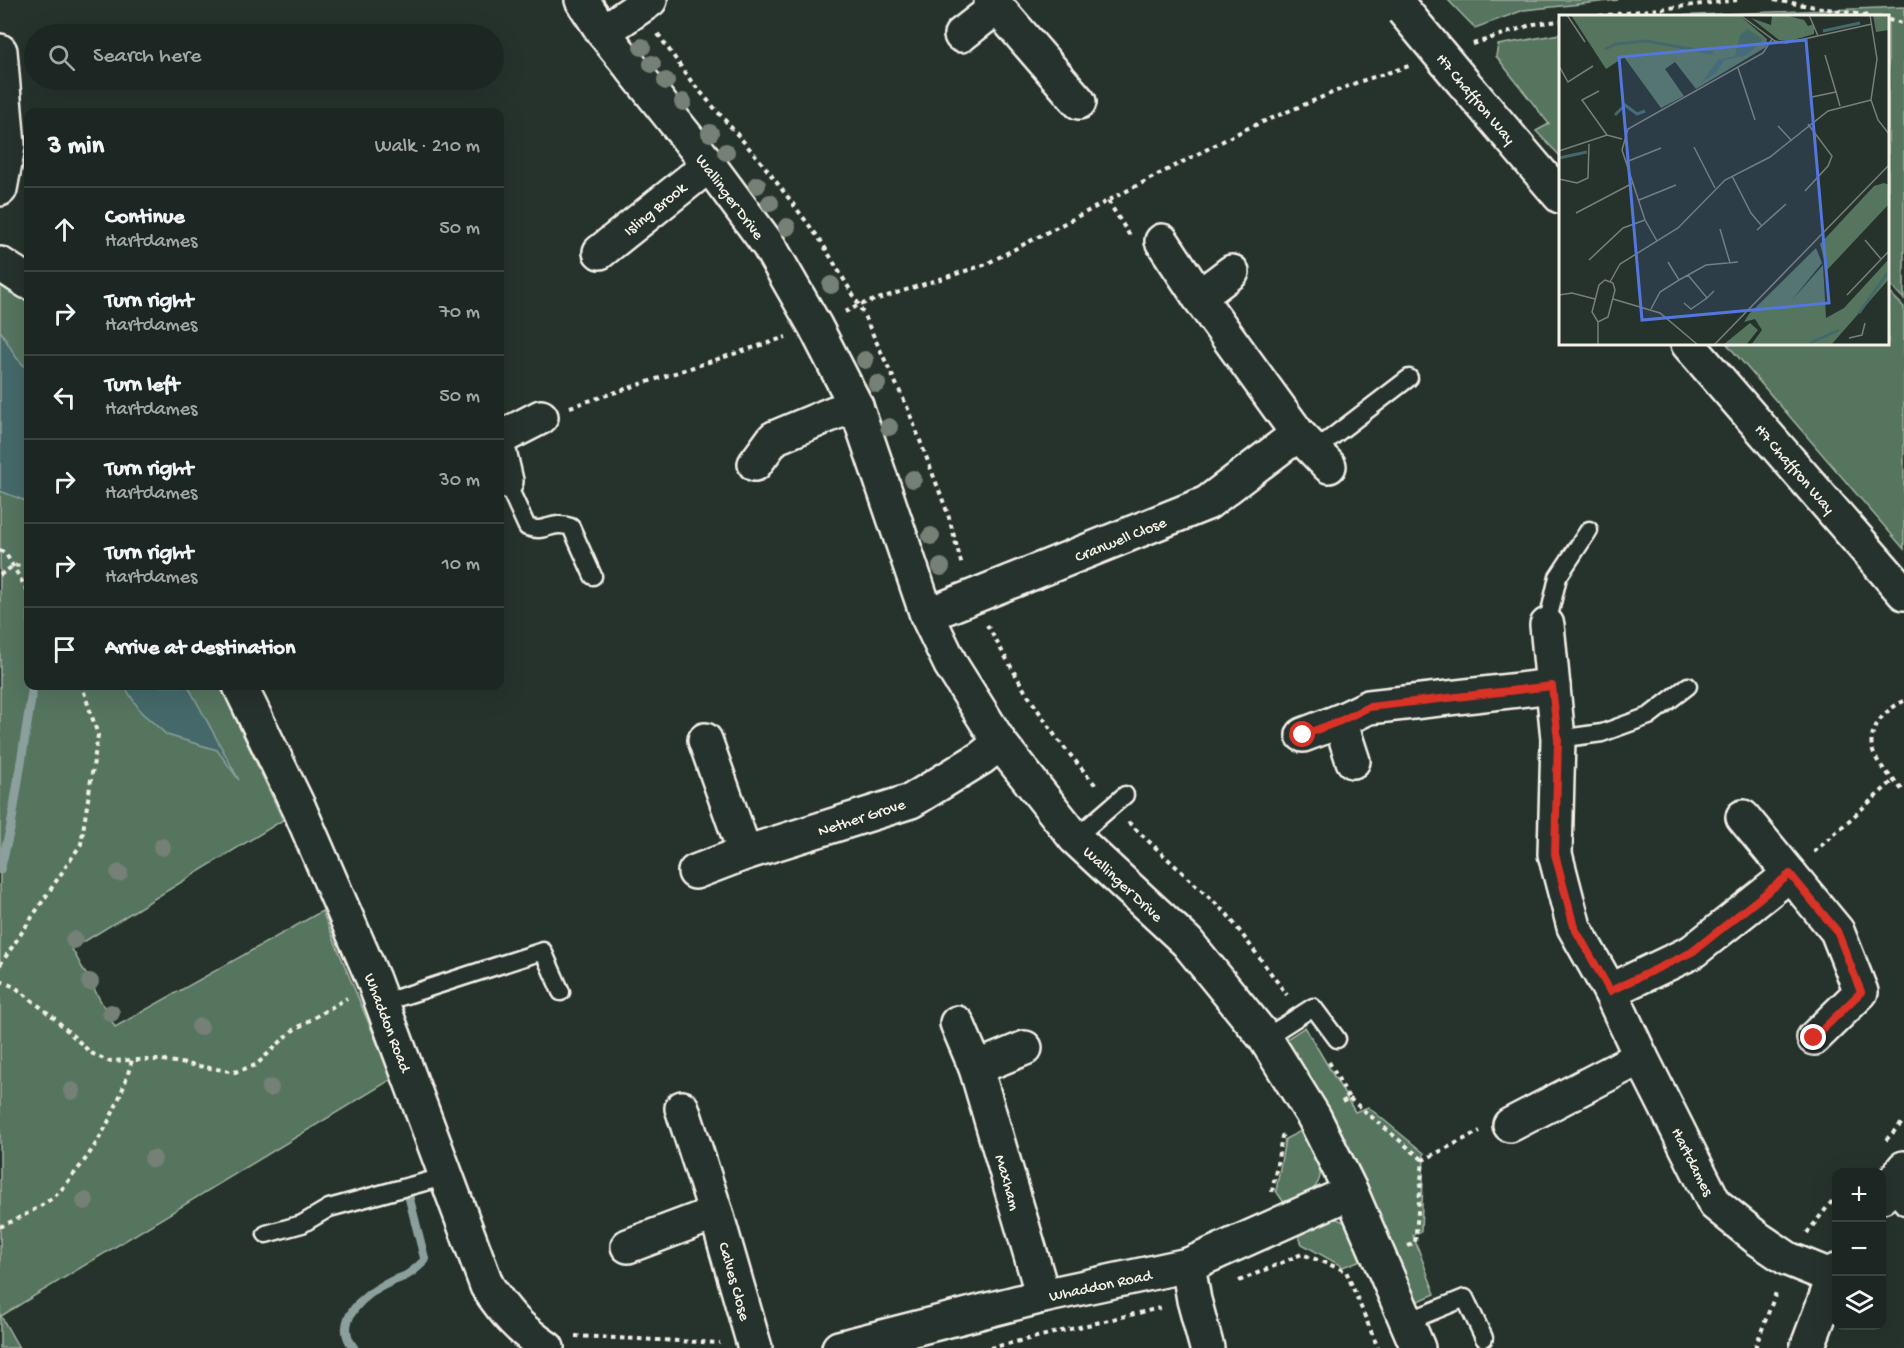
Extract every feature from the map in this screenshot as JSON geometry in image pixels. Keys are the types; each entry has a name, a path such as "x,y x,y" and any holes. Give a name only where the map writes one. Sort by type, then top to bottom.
{"street":[{"name":"Wallinger Drive","path":"582,0 603,32 709,165 769,246 815,326 856,406 927,615 951,665 1000,744 1076,838 1187,942 1265,1038 1310,1111 1351,1192 1412,1335"},
{"path":"603,32 650,0"},
{"path":"961,34 994,4 1079,102"},
{"name":"H7 Chaffron Way","path":"1398,5 1559,195"},
{"path":"0,51 8,146 0,189"},
{"name":"Isling Brook","path":"600,252 709,165"},
{"path":"1162,242 1199,297 1314,450"},
{"path":"0,264 24,279"},
{"path":"1199,297 1233,272"},
{"name":"H7 Chaffron Way","path":"1689,345 1904,593"},
{"path":"755,464 774,438 856,406"},
{"path":"504,436 541,417"},
{"name":"Cranwell Close","path":"927,615 1207,503 1314,450"},
{"name":"Hartdames","path":"1547,625 1558,740 1555,854 1574,927 1610,991 1641,1058 1715,1204 1757,1238 1788,1259 1832,1273"},
{"path":"1303,735 1369,707 1552,686"},
{"name":"Whaddon Road","path":"242,690 299,808 377,991 486,1286 507,1316 536,1341"},
{"path":"1340,721 1353,760"},
{"path":"705,740 744,853"},
{"name":"Nether Grove","path":"695,872 744,853 911,801 1000,744"},
{"path":"1743,817 1837,931 1861,992 1814,1038"},
{"path":"1610,991 1692,952 1790,874"},
{"name":"Maxham","path":"957,1023 976,1068 1043,1296"},
{"path":"976,1068 1025,1048"},
{"path":"1513,1123 1641,1058"},
{"name":"Calves Close","path":"682,1108 755,1346"},
{"name":"Whaddon Road","path":"839,1348 923,1338 1043,1296 1188,1265 1351,1192"},
{"path":"628,1246 716,1214"},
{"path":"1188,1265 1194,1300 1207,1348"},
{"path":"1807,1348 1834,1276"}],"lane":[{"path":"1314,450 1409,378"},
{"path":"504,470 527,526 538,530 560,524 571,527 593,576"},
{"name":"Hartdames","path":"1547,625 1558,577 1589,530"},
{"path":"1558,740 1602,733 1649,716 1688,686"},
{"path":"1076,838 1125,795"},
{"path":"377,991 543,951 561,992"},
{"path":"1265,1038 1313,1007 1336,1039"},
{"path":"266,1234 302,1224 329,1209 447,1176"},
{"path":"1412,1335 1465,1298 1484,1338"}],"path":[{"path":"1608,15 1737,0"},
{"path":"1774,0 1863,15"},
{"path":"1889,20 1904,23"},
{"path":"1468,46 1534,24 1559,21"},
{"path":"541,417 815,326 860,305 984,265 1246,129 1358,82 1413,64"},
{"path":"0,549 24,585"},
{"path":"0,575 13,566 24,565"},
{"path":"0,965 81,844 98,735 83,690"},
{"path":"1904,701 1892,706 1877,721 1871,742 1875,757 1904,792"},
{"path":"1790,874 1894,780"},
{"path":"0,981 15,987 53,1017 91,1053 108,1061 162,1060 234,1072 256,1065 292,1031 335,1006 377,991"},
{"path":"0,1227 35,1210 58,1193 88,1158 107,1127 125,1085 132,1060"},
{"path":"1379,1258 1415,1243 1423,1160 1510,1116 1513,1123"},
{"path":"536,1341 755,1346"}],"green space":[{"path":"1448,0 1618,0 1524,10 1475,28"},
{"path":"1904,7 1904,299 1889,284 1889,15 1698,15"},
{"path":"1559,34 1559,155 1536,131 1549,124 1496,56 1498,45"},
{"path":"0,284 21,288 24,293 24,690 222,690 283,820 72,949 115,1027 322,911 392,1079 1,1316 19,1348 0,1348"},
{"path":"1889,292 1904,307 1904,549 1728,345 1889,345"},
{"path":"1305,1027 1355,1112 1368,1107 1424,1153 1421,1231 1413,1235 1435,1294 1416,1302 1373,1206 1285,1040"},
{"path":"1303,1130 1319,1160 1320,1176 1311,1191 1285,1204 1276,1191 1285,1139"},
{"path":"1333,1218 1351,1228 1366,1258 1343,1267 1302,1244 1296,1230"}],"water":[{"path":"0,330 24,366 24,500 0,491"},
{"path":"127,690 190,690 239,780 217,750 167,735 141,712"}],"waterway":[{"path":"0,870 11,826 32,690"},
{"path":"354,1348 348,1338 347,1327 354,1309 371,1293 407,1275 425,1260 409,1197"}],"route":[{"path":"1303,735 1369,707 1552,686 1558,740 1555,854 1574,927 1610,991 1692,952 1790,874 1837,931 1861,992 1814,1038"}]}
